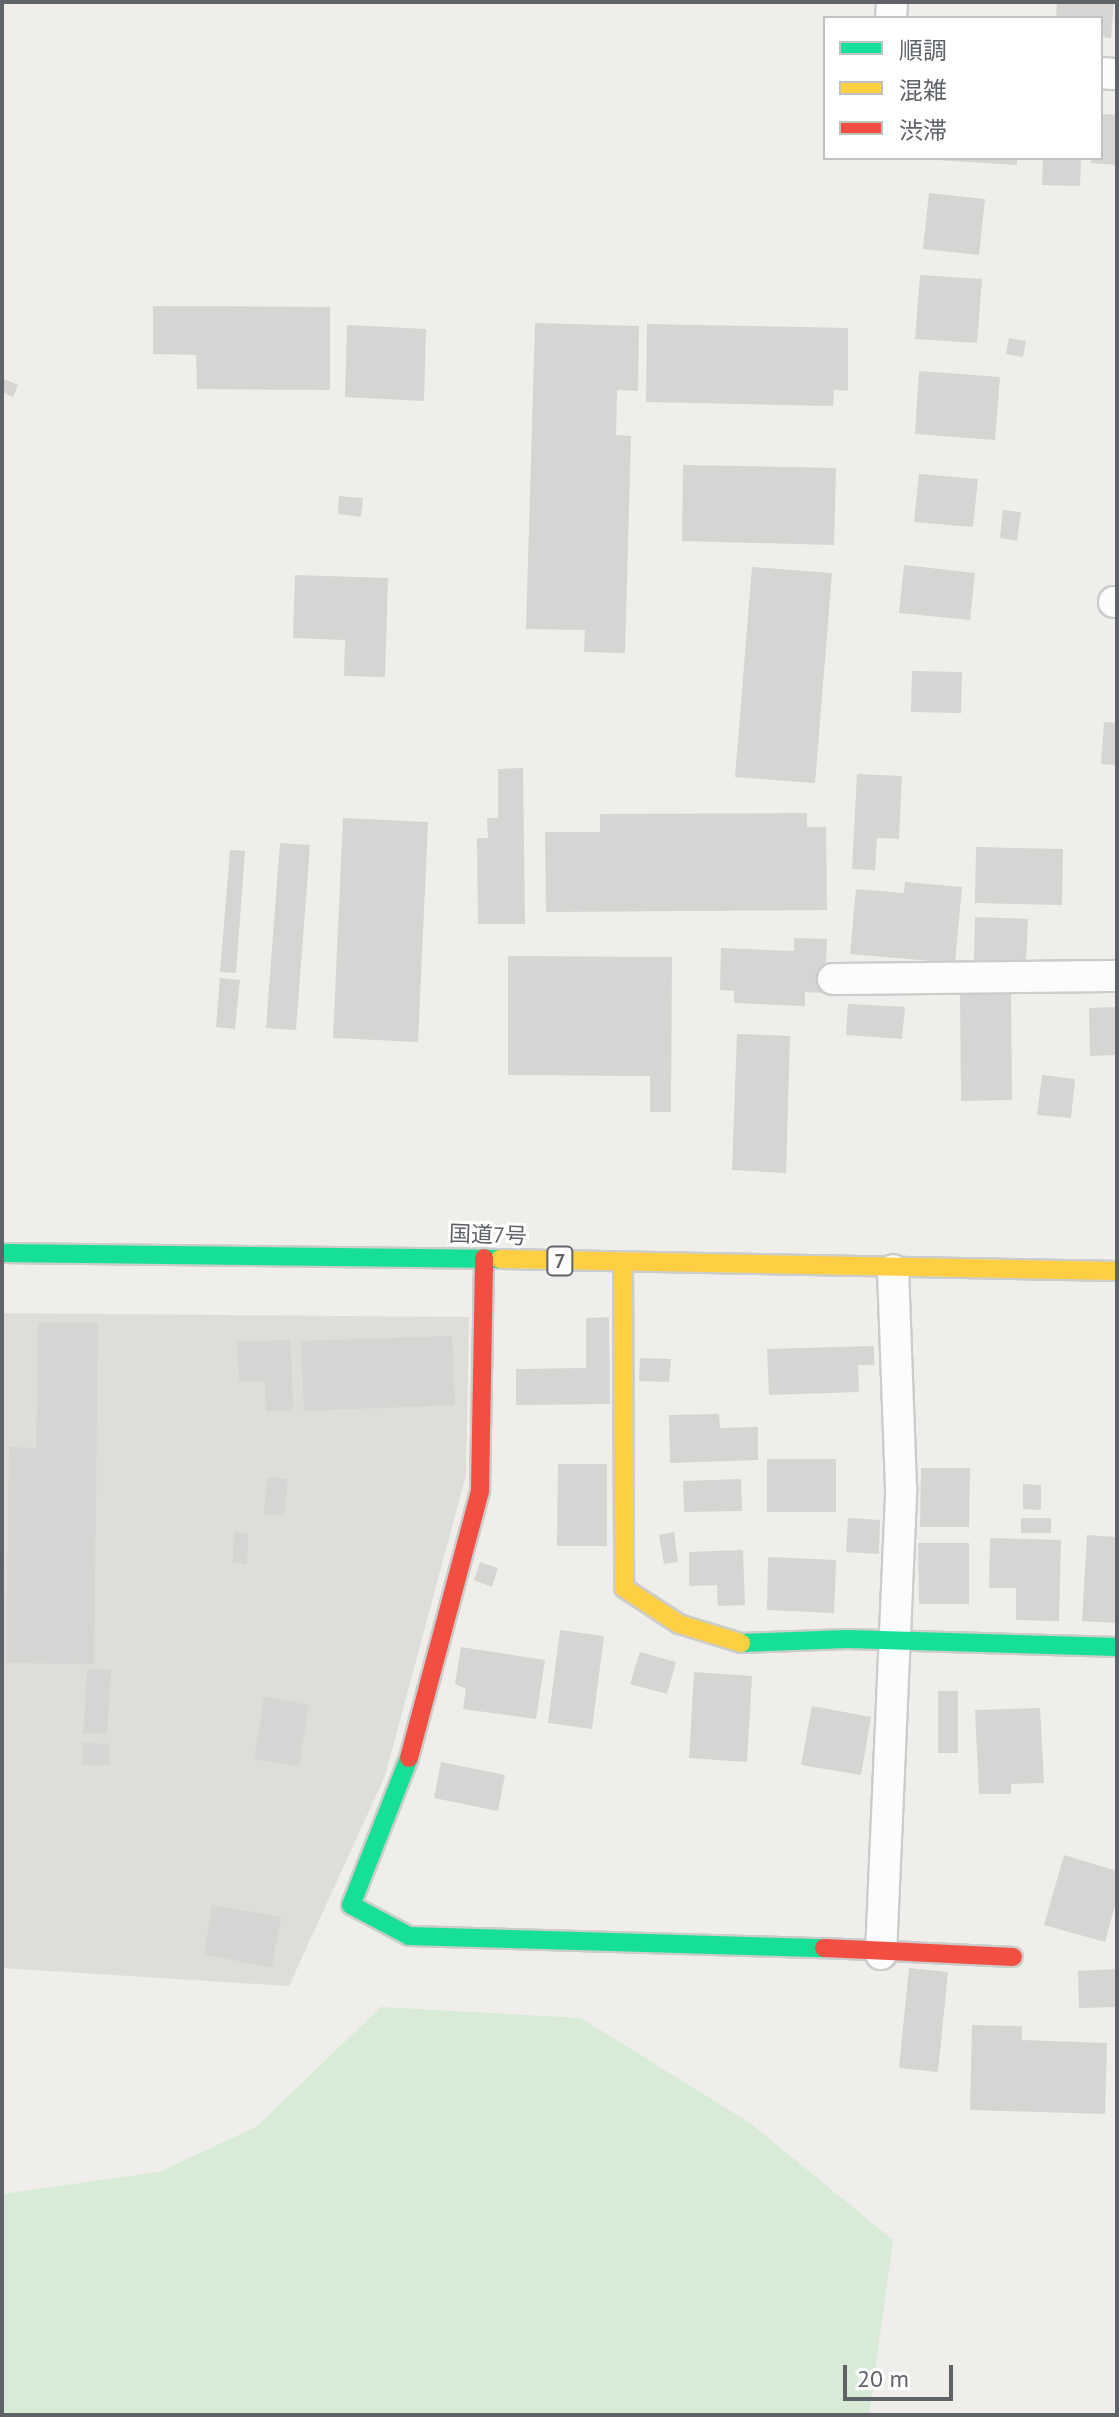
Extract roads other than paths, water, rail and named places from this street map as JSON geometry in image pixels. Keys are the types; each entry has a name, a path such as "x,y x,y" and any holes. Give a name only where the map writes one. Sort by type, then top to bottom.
{"main road":[{"name":"国道7号","path":"2,1253 484,1258 893,1270 1117,1271"},
{"path":"484,1258 480,1491 413,1747 351,1905 409,1936 703,1942 881,1954 1013,1957"},
{"path":"623,1262 624,1588 679,1624 738,1643 1044,1641 1117,1647"}],"street":[{"path":"833,979 1117,976"},
{"path":"881,1954 891,1642 901,1488 893,1270"}]}
